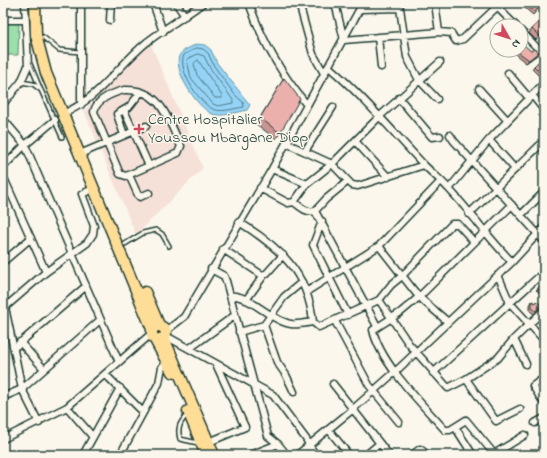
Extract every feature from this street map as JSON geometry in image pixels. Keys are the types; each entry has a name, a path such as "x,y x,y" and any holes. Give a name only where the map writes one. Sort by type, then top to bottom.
{"main road":[{"path":"35,3 36,30 41,58 125,244 159,333 168,364 189,413 214,455"},
{"path":"41,3 43,37 48,60 69,111 94,188 159,333 205,442 206,455"}],"street":[{"path":"3,104 21,82 28,61 25,3"},
{"path":"81,105 80,52 82,3"},
{"path":"110,20 111,3"},
{"path":"153,3 163,32"},
{"path":"176,3 185,16"},
{"path":"69,111 81,105 95,94 147,42 203,3"},
{"path":"249,3 259,32 272,55 288,82 307,105"},
{"path":"298,3 313,54 325,74"},
{"path":"335,3 344,40"},
{"path":"3,439 68,407 119,362 184,317 211,269 272,169 363,3"},
{"path":"435,3 439,32"},
{"path":"344,40 439,32 451,32 455,40 463,39 499,5 510,18"},
{"path":"360,9 400,8 405,34 407,57 419,80 437,99"},
{"path":"3,20 25,20"},
{"path":"378,37 381,67"},
{"path":"529,39 544,55"},
{"path":"260,188 288,203 294,202 307,184 332,164 399,98 440,62"},
{"path":"329,67 356,91 424,165 449,189 484,232 512,262"},
{"path":"508,73 544,110"},
{"path":"449,189 489,140 544,83"},
{"path":"3,88 11,95"},
{"path":"479,89 508,120"},
{"path":"132,90 141,92 159,101 181,146 178,153 129,175 122,176 106,143 94,114 95,108 109,95 117,92 132,90"},
{"path":"124,135 117,114 132,104 141,92"},
{"path":"399,98 432,136 440,136"},
{"path":"305,151 333,108"},
{"path":"124,110 149,166"},
{"path":"3,119 25,145 72,252 85,287 119,362"},
{"path":"3,167 25,145 55,120"},
{"path":"83,153 146,126"},
{"path":"450,135 472,162 544,241"},
{"path":"489,140 515,169"},
{"path":"355,141 388,177"},
{"path":"469,214 495,187 544,141"},
{"path":"286,143 332,164 352,184 358,186 424,165"},
{"path":"272,169 307,184"},
{"path":"129,175 140,197 149,193"},
{"path":"3,176 46,272"},
{"path":"294,202 305,210 310,212 315,211 348,180"},
{"path":"306,292 330,279 379,246 441,181"},
{"path":"38,422 22,389 4,308 46,272 86,243 94,230 90,212 82,194 94,188"},
{"path":"521,215 544,192"},
{"path":"512,205 419,297 373,330 374,335 395,372 445,430 448,431 464,421 468,421 494,455 525,435"},
{"path":"315,211 322,221 345,268 377,326"},
{"path":"322,221 313,245 348,315"},
{"path":"239,222 284,255 295,268 312,308 313,322 317,326 322,327 380,300 391,285 402,276 452,224 458,224 474,242"},
{"path":"296,455 329,430 395,372 512,262 544,227"},
{"path":"3,262 31,238"},
{"path":"379,246 419,297 448,322"},
{"path":"223,249 264,275"},
{"path":"246,300 264,275 284,255"},
{"path":"211,269 225,278 234,316 268,436 278,444 287,455"},
{"path":"433,373 544,272"},
{"path":"498,275 510,302 544,340"},
{"path":"239,332 264,325 284,297 302,282"},
{"path":"14,348 85,287"},
{"path":"230,296 236,296 246,300 270,316 292,324 313,322"},
{"path":"380,300 415,352 448,388 466,379 498,358 529,323 544,310"},
{"path":"190,348 234,316"},
{"path":"3,397 22,389 100,320"},
{"path":"335,321 373,391 399,422"},
{"path":"264,325 277,362 286,374 294,392"},
{"path":"159,333 190,348 254,385 270,392 279,401 315,455"},
{"path":"514,339 526,364"},
{"path":"20,342 44,370"},
{"path":"120,455 142,411 159,383 162,367 168,364"},
{"path":"205,442 245,427 216,364"},
{"path":"105,374 142,411"},
{"path":"544,378 533,386 544,403"},
{"path":"466,379 496,421 520,409"},
{"path":"333,384 389,455"},
{"path":"84,455 120,388"},
{"path":"68,407 93,437"},
{"path":"535,422 544,418"},
{"path":"455,428 473,455"},
{"path":"329,430 349,455"},
{"path":"250,455 278,444"},
{"path":"366,455 379,444"},
{"path":"412,455 420,449 428,455"}],"lane":[{"path":"43,37 59,50 80,52"},
{"path":"28,61 62,137"},
{"path":"21,82 33,84 41,90"},
{"path":"125,244 143,232 156,230 162,234 169,246"},
{"path":"189,413 182,420 179,426 180,439 205,442"}],"shaded area":[{"name":"Centre Hospitalier Youssou Mbargane Diop","path":"150,42 203,168 136,235 84,111"}],"green space":[{"path":"3,23 19,23 18,55 3,55"}],"water":[{"path":"197,44 205,45 211,50 217,63 250,105 247,110 216,115 210,113 203,107 189,91 180,72 178,63 179,56 182,52"}],"building":[{"path":"530,3 536,3 540,6 535,12 528,6"},
{"path":"542,18 544,20 544,31 539,36 532,29"},
{"path":"529,49 531,51 534,49 539,52 529,60 526,58 529,58"},
{"path":"544,57 544,76 534,66"},
{"path":"284,78 300,99 280,133 260,118"},
{"path":"541,285 544,288 542,292 537,289"},
{"path":"532,301 535,303 536,301 541,305 536,311 532,308"}],"place":[{"name":"Centre Hospitalier Youssou Mbargane Diop","path":"139,129"}]}
